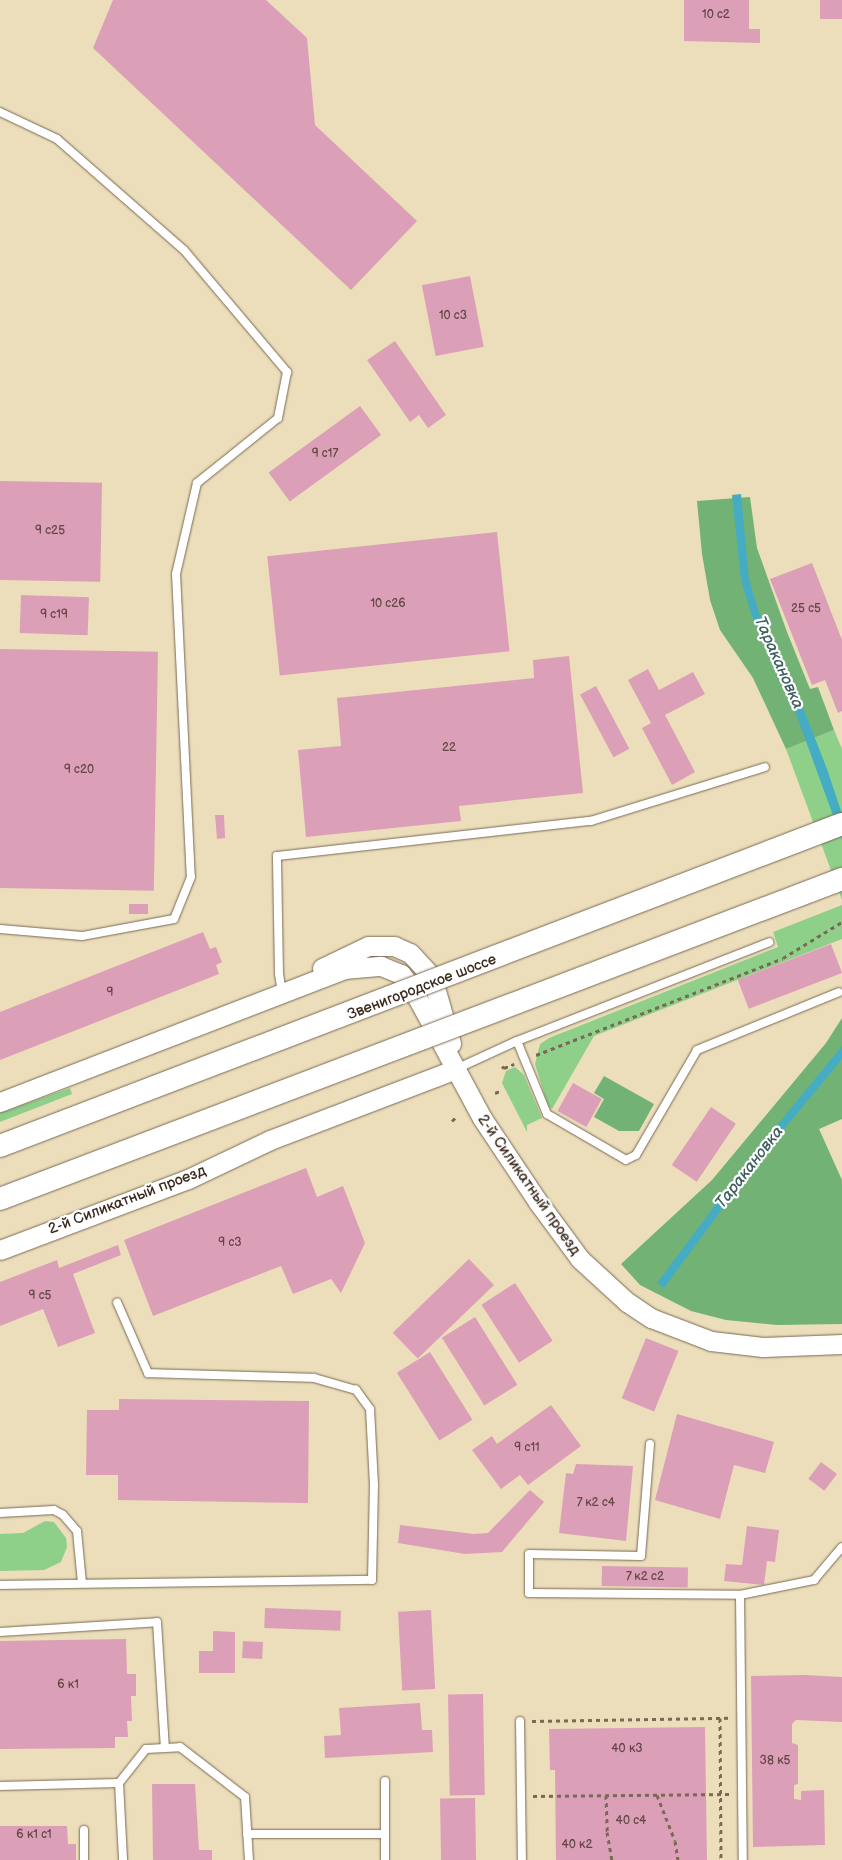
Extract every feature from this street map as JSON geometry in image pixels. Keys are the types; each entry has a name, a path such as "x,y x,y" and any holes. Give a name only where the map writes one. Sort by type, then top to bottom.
{"main road":[{"name":"Звенигородское шоссе","path":"0,1146 842,824"},
{"path":"0,1199 842,879"}],"street":[{"name":"2-й Силикатный проезд","path":"0,1102 282,993 352,951 380,944 402,949 421,962 432,978 456,1069 482,1118 538,1202 580,1259 627,1302 651,1318 711,1341 762,1347 842,1344"},
{"name":"2-й Силикатный проезд","path":"0,1250 188,1178 270,1140 456,1069"}],"lane":[{"path":"0,112 57,139 184,250 287,372 278,418 197,482 176,574 191,877 174,919 82,936 0,929"},
{"path":"282,993 279,974 277,856 591,821 765,767"},
{"path":"456,1069 517,1041 768,942"},
{"path":"517,1041 547,1114 626,1160 636,1155 697,1050 839,992"},
{"path":"0,1585 372,1580 374,1485 370,1409 356,1390 314,1378 148,1373 117,1302"},
{"path":"650,1444 641,1556 530,1554 529,1593 740,1595 814,1580 842,1547"},
{"path":"0,1513 54,1510 63,1515 77,1531 82,1583"},
{"path":"740,1595 743,1860"},
{"path":"0,1632 157,1622 165,1748"},
{"path":"520,1721 522,1860"},
{"path":"123,1860 119,1783 146,1749 180,1747 245,1797 249,1860"},
{"path":"385,1781 385,1860"},
{"path":"0,1786 119,1783"},
{"path":"84,1830 84,1860"},
{"path":"247,1834 385,1834"}],"path":[{"path":"502,1066 504,1068 525,1060 783,958 842,922"},
{"path":"494,1093 500,1090"},
{"path":"452,1121 456,1117"},
{"path":"720,1718 721,1860"},
{"path":"520,1721 741,1718"},
{"path":"657,1794 675,1841 678,1860"},
{"path":"521,1796 742,1794"},
{"path":"606,1795 607,1832 612,1860"}],"green space":[{"path":"750,497 757,548 787,632 810,689 818,687 834,730 786,749 753,678 720,630 710,600 702,554 697,501"},
{"path":"834,730 842,749 842,900 786,749"},
{"path":"842,905 842,939 594,1036 552,1109 548,1106 535,1064 540,1044 549,1038 778,947 773,932"},
{"path":"842,1018 842,1119 819,1129 842,1180 842,1324 777,1325 726,1320 691,1311 640,1285 621,1264 712,1180 826,1043"},
{"path":"515,1067 524,1075 542,1118 527,1125 527,1132 502,1083 506,1071"},
{"path":"604,1076 654,1104 639,1131 619,1131 594,1117 604,1099 594,1093"},
{"path":"70,1088 72,1094 0,1122 0,1113"},
{"path":"45,1521 54,1522 66,1538 67,1547 61,1562 44,1570 0,1571 0,1534 23,1533"}],"water":[{"name":"Таракановка","path":"741,494 749,579 759,613 791,677 827,769 842,814 842,840 784,681 752,616 741,581 732,495"},
{"name":"Таракановка","path":"842,1046 842,1059 757,1162 664,1288 657,1283 751,1157"}],"building":[{"path":"113,0 266,0 307,38 315,125 417,221 351,290 93,48"},
{"path":"684,0 749,0 749,29 760,29 760,43 684,41"},
{"path":"820,0 842,0 842,19 820,19"},
{"path":"470,276 484,347 436,356 422,285"},
{"path":"395,341 446,415 428,428 419,415 410,422 367,360"},
{"path":"360,406 381,435 290,502 269,472"},
{"path":"0,481 102,483 100,582 0,580"},
{"path":"497,532 510,651 280,675 267,556"},
{"path":"812,563 842,640 842,711 838,713 825,680 812,685 770,579"},
{"path":"21,595 89,597 88,635 20,633"},
{"path":"0,649 158,652 154,891 0,888"},
{"path":"569,656 583,793 459,806 461,821 306,837 298,750 341,746 337,698 534,678 533,660"},
{"path":"648,669 659,690 693,672 705,694 665,715 695,772 672,785 642,728 651,723 628,680"},
{"path":"596,686 629,749 613,757 580,694"},
{"path":"215,815 224,815 225,838 217,839"},
{"path":"129,904 148,904 148,914 129,914"},
{"path":"203,932 210,949 216,947 222,962 216,965 219,974 0,1060 0,1012"},
{"path":"831,944 842,973 749,1009 738,980"},
{"path":"573,1083 602,1099 586,1127 557,1111"},
{"path":"711,1107 736,1124 697,1182 672,1165"},
{"path":"306,1168 317,1197 343,1186 365,1243 341,1293 331,1279 293,1294 281,1266 153,1316 124,1240"},
{"path":"118,1245 121,1255 73,1274 95,1333 58,1347 43,1309 0,1326 0,1282 57,1260 59,1268"},
{"path":"469,1259 494,1285 418,1359 393,1333"},
{"path":"515,1283 553,1341 519,1363 481,1305"},
{"path":"475,1317 517,1385 484,1406 442,1338"},
{"path":"646,1338 678,1351 654,1411 622,1398"},
{"path":"430,1352 472,1420 439,1441 397,1373"},
{"path":"119,1399 309,1401 308,1503 118,1500 118,1475 86,1475 87,1410 119,1410"},
{"path":"551,1405 581,1446 528,1485 520,1475 501,1489 472,1450 492,1436 497,1444"},
{"path":"677,1414 774,1442 765,1473 734,1465 720,1519 655,1500"},
{"path":"821,1462 837,1474 824,1491 808,1479"},
{"path":"576,1464 633,1466 626,1541 559,1533 566,1473 573,1474"},
{"path":"530,1490 544,1502 502,1552 465,1554 398,1543 400,1525 474,1534 488,1533"},
{"path":"747,1526 779,1530 775,1562 767,1561 764,1585 724,1581 726,1564 742,1565"},
{"path":"602,1566 688,1568 688,1587 602,1586"},
{"path":"265,1608 341,1611 340,1631 264,1628"},
{"path":"431,1610 435,1689 402,1691 398,1612"},
{"path":"213,1631 235,1632 235,1673 199,1673 199,1651 213,1651"},
{"path":"126,1639 127,1674 136,1674 136,1696 131,1696 132,1721 127,1721 128,1737 115,1737 115,1748 0,1749 0,1641"},
{"path":"243,1641 263,1642 262,1659 242,1658"},
{"path":"805,1675 842,1677 842,1722 796,1720 792,1724 792,1743 798,1745 798,1784 794,1785 794,1799 801,1800 801,1791 824,1790 825,1845 753,1847 751,1676"},
{"path":"483,1694 485,1795 450,1796 448,1695"},
{"path":"420,1703 422,1730 432,1730 433,1752 325,1758 324,1736 341,1735 339,1708"},
{"path":"705,1727 707,1860 556,1860 555,1770 550,1770 549,1729"},
{"path":"152,1784 195,1784 199,1850 212,1850 212,1860 153,1860"},
{"path":"475,1798 476,1860 441,1860 440,1799"},
{"path":"0,1826 67,1826 68,1844 76,1844 76,1860 0,1860"}]}
